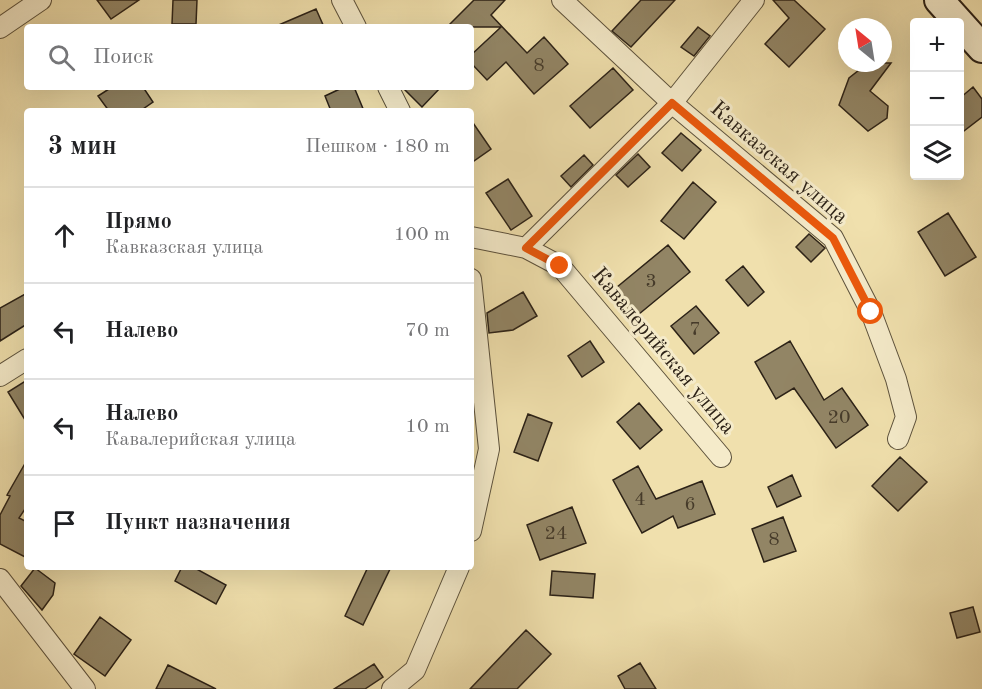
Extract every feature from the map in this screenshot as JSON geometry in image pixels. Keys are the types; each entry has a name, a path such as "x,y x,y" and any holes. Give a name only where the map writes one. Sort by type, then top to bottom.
{"street":[{"path":"0,28 41,0"},
{"path":"342,0 354,24"},
{"name":"Кавказская улица","path":"562,0 672,103 833,238 871,312 896,379 906,417 898,439"},
{"path":"526,248 672,103 754,0"},
{"path":"939,0 982,48"},
{"path":"390,90 398,108"},
{"name":"Кавалерийская улица","path":"474,238 526,248 560,266 721,457"},
{"path":"474,307 489,449 474,517"},
{"path":"0,376 24,361"},
{"path":"392,689 415,670 458,570"},
{"path":"0,579 85,689"}],"building":[{"path":"97,0 139,0 111,19"},
{"path":"173,0 197,0 196,24 172,24"},
{"path":"474,0 505,0 491,15 527,53 544,37 568,64 534,94 506,62 487,80 474,66 474,52 501,27 450,24"},
{"path":"641,0 675,0 631,47 612,31"},
{"path":"773,0 794,0 825,29 789,67 765,44 789,18"},
{"path":"316,9 323,24 281,24"},
{"path":"698,27 710,36 694,56 681,47"},
{"path":"613,68 633,90 590,128 570,106"},
{"path":"857,72 884,72 870,91 888,106 887,118 868,131 839,105 849,78"},
{"path":"973,87 982,99 982,117 964,131 964,126 964,95"},
{"path":"107,90 145,90 153,102 144,108 107,108 98,96"},
{"path":"338,90 355,90 363,108 330,108 325,96"},
{"path":"405,90 438,90 422,107"},
{"path":"474,124 491,149 474,161"},
{"path":"681,133 701,150 682,171 662,153"},
{"path":"638,154 650,167 628,187 616,175"},
{"path":"584,155 593,165 571,187 561,176"},
{"path":"508,179 532,216 511,230 486,193"},
{"path":"693,182 716,202 684,239 661,221"},
{"path":"948,213 976,257 945,276 918,232"},
{"path":"809,234 825,248 811,262 796,247"},
{"path":"668,245 690,272 633,319 611,292"},
{"path":"743,266 764,292 748,306 726,280"},
{"path":"523,292 537,316 513,330 489,333 487,313"},
{"path":"24,295 24,326 0,341 0,308"},
{"path":"696,306 719,333 694,354 671,326"},
{"path":"590,341 604,362 582,377 568,356"},
{"path":"790,341 824,400 842,388 868,425 836,448 794,388 776,399 755,362"},
{"path":"24,382 24,418 8,392"},
{"path":"639,403 662,430 640,449 617,422"},
{"path":"528,414 552,423 538,461 514,452"},
{"path":"900,457 927,482 898,511 872,486"},
{"path":"24,465 24,510 19,518 24,520 24,556 0,544 0,515 10,496 7,495"},
{"path":"638,466 656,499 702,481 715,514 678,528 673,516 642,533 613,480"},
{"path":"792,475 801,496 777,507 768,487"},
{"path":"572,507 586,543 540,560 527,525"},
{"path":"783,517 796,551 764,562 752,529"},
{"path":"33,570 38,570 55,583 53,595 42,610 21,586"},
{"path":"180,570 198,570 226,585 216,604 175,581"},
{"path":"367,570 390,570 363,625 345,616"},
{"path":"552,571 595,574 593,598 550,595"},
{"path":"973,607 980,632 957,638 950,613"},
{"path":"100,617 131,640 105,676 74,654"},
{"path":"526,630 551,654 517,689 470,689"},
{"path":"640,663 656,689 625,689 618,676"},
{"path":"374,664 383,677 365,689 334,689"},
{"path":"168,665 216,689 156,689"}],"route":[{"path":"560,266 526,248 672,103 833,238 871,312"}]}
